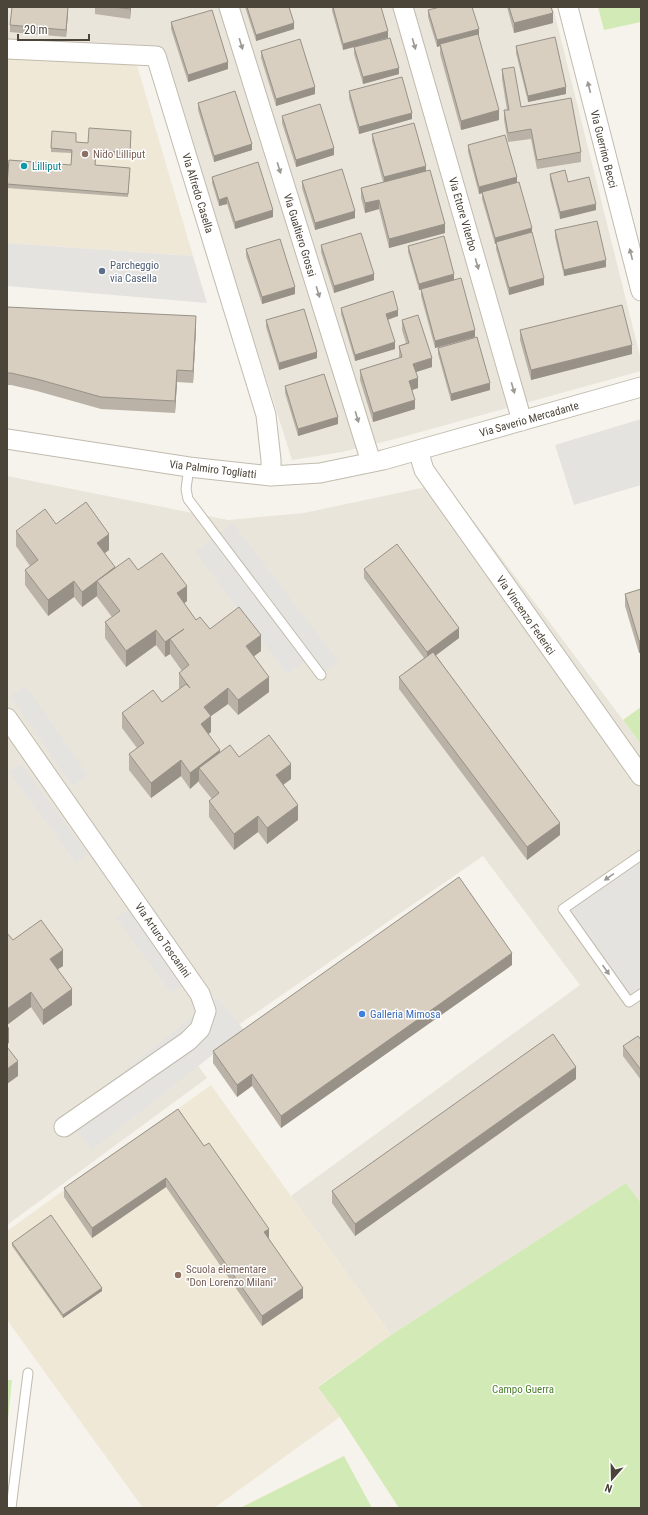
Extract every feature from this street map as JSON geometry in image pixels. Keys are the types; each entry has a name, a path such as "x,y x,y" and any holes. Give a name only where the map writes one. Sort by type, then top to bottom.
{"street":[{"name":"Via Gualtiero Grossi","path":"229,7 371,462"},
{"name":"Via Ettore Viterbo","path":"403,7 522,421"},
{"name":"Via Guerrino Becci","path":"568,7 641,291"},
{"name":"Via Alfredo Casella","path":"7,49 156,56 266,415 271,460 271,476"},
{"name":"Via Saverio Mercadante","path":"418,450 641,387"},
{"name":"Via Palmiro Togliatti","path":"7,439 189,467 271,476 320,473 418,450"},
{"name":"Via Vincenzo Federici","path":"418,450 424,470 641,776"},
{"name":"Via Arturo Toscanini","path":"7,718 200,994 206,1010 200,1029 188,1041 64,1127"}],"lane":[{"path":"189,467 186,489 188,499 321,675"},
{"path":"641,855 563,909 629,1002 641,994"},
{"path":"11,1508 28,1373"}],"shaded area":[{"path":"7,7 553,7 641,360 641,371 395,439 342,452 292,460 163,53 7,49"},
{"name":"Nido Lilliput","path":"7,56 137,65 193,256 7,243"},
{"name":"Parcheggio via Casella","path":"7,243 193,256 207,303 7,286"},
{"path":"641,419 641,485 574,505 555,445"},
{"path":"7,476 228,520 304,513 445,483 641,744 641,1203 626,1183 391,1335 291,1196 580,985 483,856 192,1057 207,1078 7,1225"},
{"path":"233,523 339,662 321,675 308,659 287,674 195,552"},
{"path":"26,686 88,775 72,786 10,696"},
{"path":"21,763 88,854 76,863 9,772"},
{"path":"641,855 641,994 629,1002 563,909"},
{"path":"129,909 184,984 171,993 116,918"},
{"path":"217,997 244,1030 92,1150 66,1117"},
{"name":"Scuola elementare \"Don Lorenzo Milani\"","path":"211,1085 391,1335 318,1386 340,1417 214,1508 143,1508 7,1320 7,1231"}],"green space":[{"path":"598,7 641,7 641,22 604,30"},
{"path":"641,707 641,744 623,720"},
{"name":"Campo Guerra","path":"626,1183 641,1203 641,1508 399,1508 340,1417 318,1387 391,1335"},
{"path":"7,1380 12,1380 7,1429"},
{"path":"344,1456 372,1508 240,1508"}],"building":[{"path":"12,7 68,7 66,30 10,25"},
{"path":"113,7 130,7 130,9"},
{"path":"247,7 289,7 294,23 256,35"},
{"path":"333,7 381,7 388,31 343,44"},
{"path":"440,7 472,7 479,29 437,40 428,10"},
{"path":"509,7 551,7 553,13 514,23"},
{"path":"212,10 228,62 188,75 171,22"},
{"path":"478,34 499,110 461,121 440,44"},
{"path":"555,37 566,87 528,96 516,46"},
{"path":"390,38 399,68 363,77 354,47"},
{"path":"300,39 315,87 276,99 261,51"},
{"path":"514,67 521,107 571,98 581,152 537,160 531,129 508,133 504,110 509,110 502,69"},
{"path":"402,77 412,113 359,127 349,91"},
{"path":"235,91 252,144 214,156 198,103"},
{"path":"320,104 334,148 296,160 282,116"},
{"path":"414,123 426,166 384,177 372,134"},
{"name":"Lilliput","path":"89,128 131,131 130,153 96,150 95,165 130,168 128,194 7,184 9,160 71,165 72,150 51,148 52,131 76,133 76,142 88,143"},
{"path":"505,135 517,177 479,187 468,145"},
{"path":"258,162 273,210 235,222 227,197 219,200 212,177"},
{"path":"342,169 355,211 315,223 302,181"},
{"path":"430,170 445,224 389,239 379,200 365,203 361,188"},
{"path":"565,170 568,182 589,177 596,204 560,212 550,174"},
{"path":"519,182 532,228 495,238 482,192"},
{"path":"597,221 606,260 564,270 555,230"},
{"path":"532,232 544,278 509,288 496,242"},
{"path":"361,233 374,274 334,286 321,245"},
{"path":"444,236 454,274 419,284 408,246"},
{"path":"280,239 295,287 262,297 246,249"},
{"path":"461,278 475,330 435,341 421,289"},
{"path":"393,291 398,310 386,314 395,342 355,355 341,308"},
{"path":"622,305 632,345 531,370 520,330"},
{"path":"7,307 196,316 193,371 177,370 175,401 101,397 37,379 7,373"},
{"path":"304,309 317,352 279,363 266,320"},
{"path":"418,315 432,358 413,364 418,378 409,381 415,400 373,413 360,370 402,357 399,346 409,343 402,320"},
{"path":"477,337 490,383 451,394 438,348"},
{"path":"324,374 338,417 298,429 285,386"},
{"path":"86,502 109,534 97,543 115,567 82,592 74,581 48,600 25,570 38,560 16,531 45,509 56,524"},
{"path":"397,544 459,628 427,652 364,569"},
{"path":"162,553 187,586 177,593 196,620 200,617 210,629 239,607 261,635 246,646 269,677 238,700 228,688 204,707 211,716 201,724 220,750 190,773 181,760 151,783 129,754 144,743 122,713 153,690 162,702 186,684 190,688 179,673 189,665 170,639 184,629 165,642 156,630 126,651 105,622 120,611 97,581 129,558 138,570"},
{"path":"641,589 641,640 639,641 625,594"},
{"path":"433,652 560,823 527,847 399,677"},
{"path":"269,735 291,764 276,775 298,805 267,828 258,816 234,834 209,801 219,793 199,768 230,745 239,757"},
{"name":"Galleria Mimosa","path":"459,877 512,953 281,1116 252,1074 237,1085 213,1051"},
{"path":"41,920 63,950 50,959 72,989 43,1010 31,992 7,1009 7,933 13,940"},
{"path":"553,1034 576,1067 355,1224 332,1191"},
{"path":"638,1036 641,1040 641,1070 623,1046"},
{"path":"7,1047 18,1061 7,1069"},
{"path":"178,1109 204,1146 209,1143 269,1229 264,1232 303,1288 262,1316 166,1178 92,1228 64,1188"},
{"path":"51,1215 102,1288 63,1315 12,1243"}],"place":[{"name":"Nido Lilliput","path":"85,154"},
{"name":"Lilliput","path":"24,166"},
{"name":"Parcheggio via Casella","path":"102,271"},
{"name":"Galleria Mimosa","path":"362,1014"},
{"name":"Scuola elementare \"Don Lorenzo Milani\"","path":"178,1275"}]}
